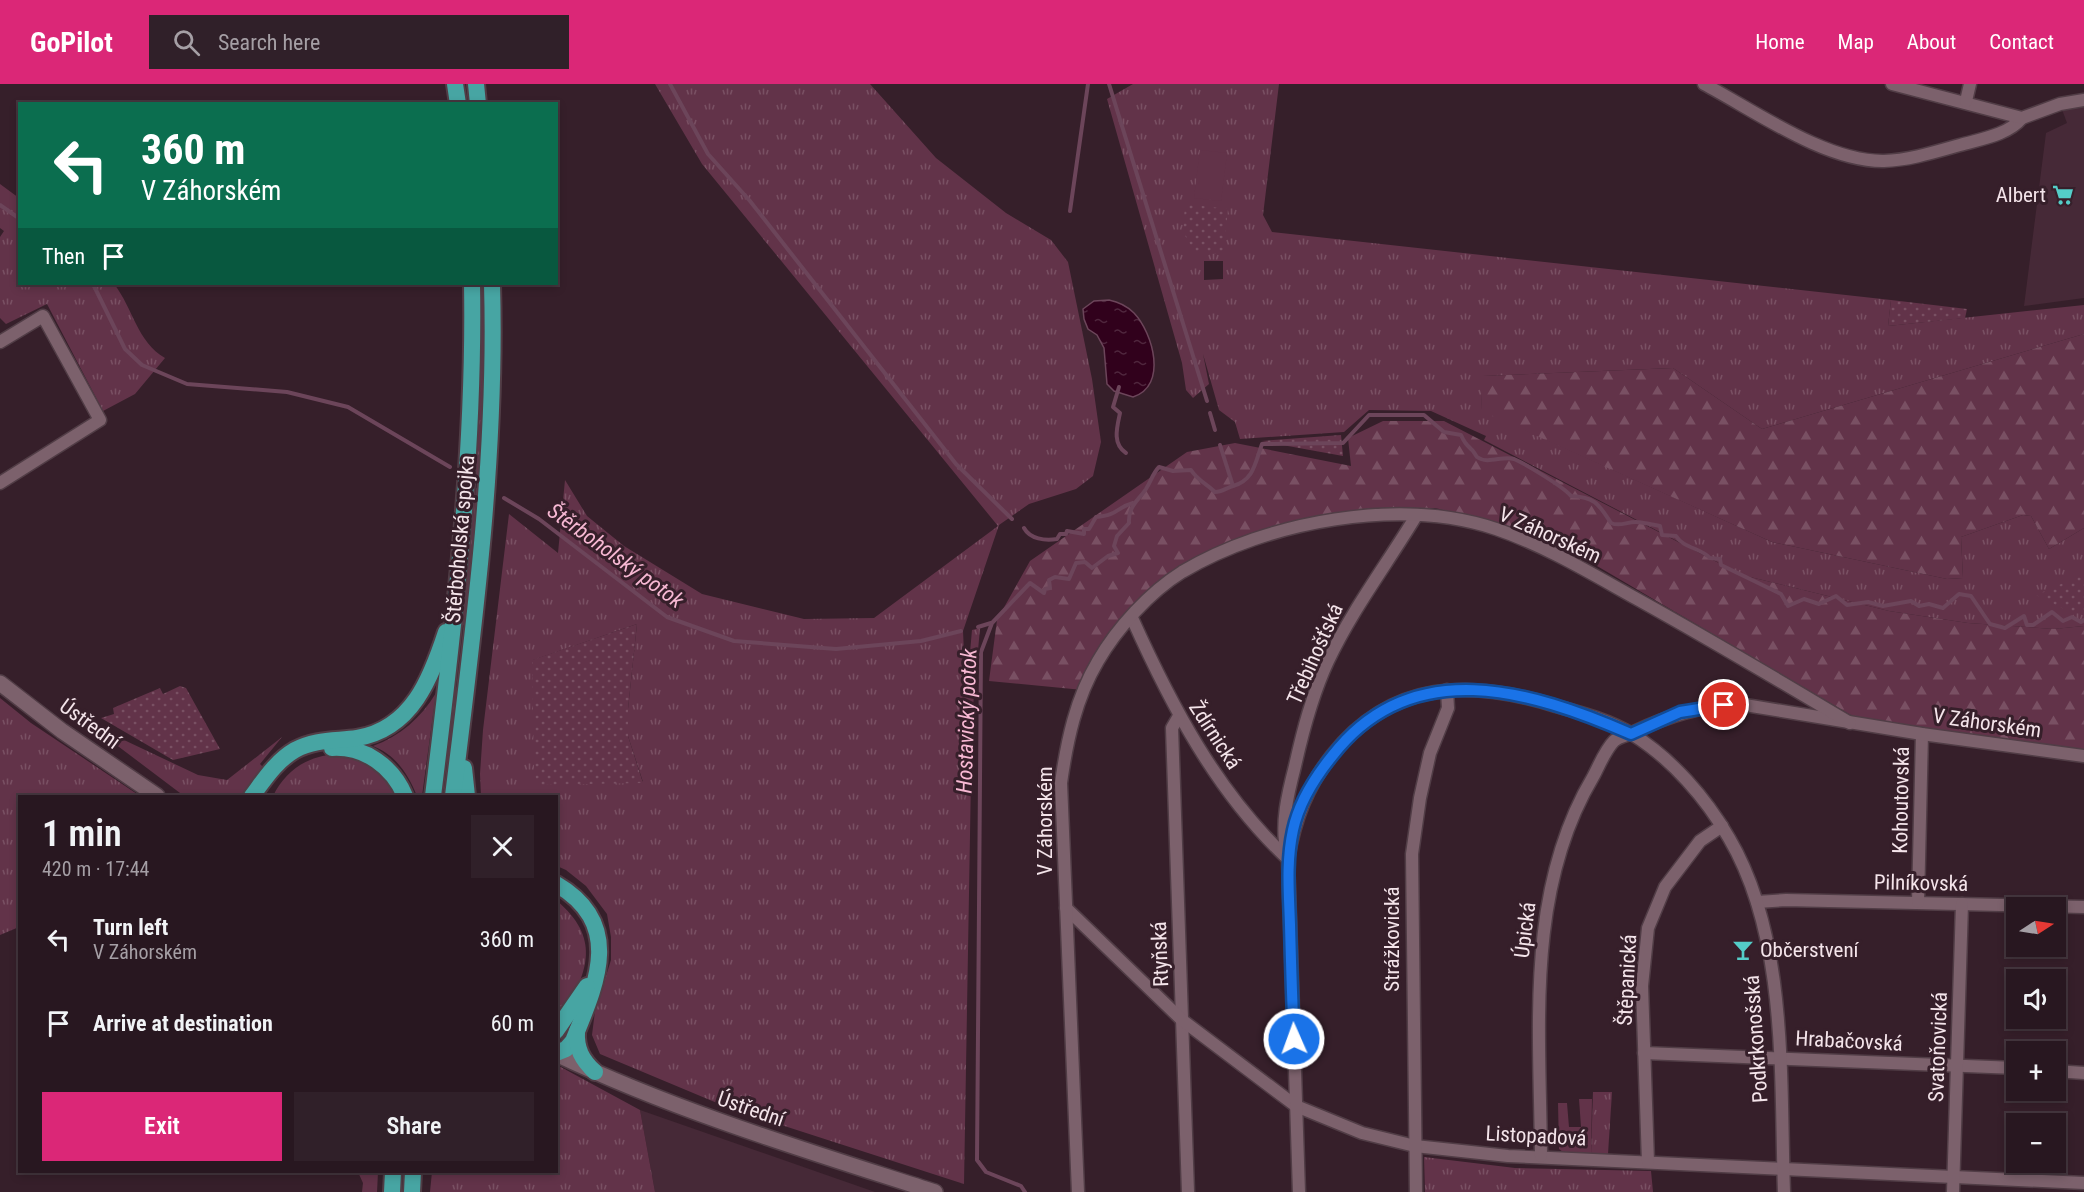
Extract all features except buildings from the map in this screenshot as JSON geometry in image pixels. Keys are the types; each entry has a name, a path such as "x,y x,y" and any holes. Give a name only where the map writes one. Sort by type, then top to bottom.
{"highway":[{"path":"455,84 458,102"},
{"path":"476,84 478,102"},
{"name":"Štěrboholská spojka","path":"433,795 458,597 471,440 472,285"},
{"name":"Štěrboholská spojka","path":"453,795 478,598 491,445 492,285"},
{"path":"253,795 272,770 294,750 321,741 372,734 394,723 408,711 429,678 458,597"},
{"path":"462,724 467,795"},
{"path":"265,795 280,772 293,761 313,752 335,748 358,751 381,763 399,782 405,795"},
{"path":"558,886 582,905 593,924 599,944 600,963 597,982 563,1028"},
{"path":"558,895 568,902 583,922 592,954 587,984 563,1028 569,1046 558,1052"},
{"path":"563,1028 578,1046 583,1059 595,1072"},
{"path":"392,1192 393,1173"},
{"path":"412,1192 413,1173"}],"street":[{"path":"1704,84 1821,147 1861,159 1902,160 1937,152 1997,134 2014,127 2022,118 2060,104 2084,100"},
{"path":"1892,84 1966,101 2022,118"},
{"path":"1966,101 1970,84"},
{"path":"0,342 43,316 100,420 0,483"},
{"name":"V Záhorském","path":"1078,1192 1061,783 1071,724 1097,662 1150,598 1181,573 1260,538 1351,517 1416,516 1452,519 1495,529 1550,552 1739,656 1850,723"},
{"name":"Třebihošťská","path":"1288,859 1283,836 1291,780 1307,715 1328,662 1357,606 1416,516"},
{"name":"Ždírnická","path":"1132,618 1179,716 1226,788 1266,838 1288,859"},
{"name":"Ústřední","path":"0,683 62,731 156,795"},
{"name":"Podkrkonošská","path":"1299,1192 1288,859 1293,828 1308,792 1343,741 1357,728 1389,705 1426,693 1447,690 1494,692 1536,699 1592,716 1631,734 1671,765 1722,826 1743,866 1757,902 1770,962 1779,1057 1784,1192"},
{"name":"Strážkovická","path":"1416,1192 1412,854 1420,798 1430,753 1448,708 1447,690"},
{"name":"V Záhorském","path":"1631,734 1680,712 1710,706 1739,704 1922,734 2084,756"},
{"name":"Rtyňská","path":"1179,716 1172,728 1188,1192"},
{"name":"Úpická","path":"1541,1156 1540,962 1551,887 1573,815 1587,787 1614,741 1631,734"},
{"name":"Kohoutovská","path":"1918,902 1922,734"},
{"name":"Štěpanická","path":"1648,1162 1642,986 1648,928 1665,887 1700,841 1722,826"},
{"name":"Pilníkovská","path":"1757,902 1786,900 1918,902 2084,907"},
{"name":"Svatoňovická","path":"1953,1192 1962,903"},
{"name":"Listopadová","path":"1066,908 1182,1020 1296,1106 1362,1133 1415,1146 1508,1156 1783,1171 2084,1183"},
{"name":"Hrabačovská","path":"1644,1053 2006,1068"},
{"name":"Ústřední","path":"558,1054 595,1072 746,1130 935,1192"},
{"path":"2066,1071 2084,1072"}],"shaded area":[{"path":"2084,100 2084,298 2024,306 2046,133 2067,123 2060,104"},
{"path":"640,1110 875,1192 655,1192"}],"green space":[{"path":"655,84 870,84 936,158 1006,213 1051,240 1068,262 1092,379 1101,442 1093,476 1076,489 1029,504 999,525 963,631 966,698 972,630 980,628 972,718 964,1184 729,1108 600,1054 592,1035 595,1011 611,960 611,937 607,914 586,886 558,866 558,795 481,795 483,730 509,514 558,553 565,480 587,516 624,546 702,594 804,619 874,618 998,526 702,164","holes":["637,624 628,709 628,736 643,782 533,660"]},
{"path":"1133,84 1279,84 1263,215 1272,232 1891,300 1888,326 2084,305 2084,334 1762,429 1673,368 1483,376 1481,410 1772,542 1947,579 1963,578 1961,537 2023,515 2031,516 2049,549 2084,528 2084,626 2054,629 1968,623 1889,611 1742,575 1484,440 1486,436 1431,411 1369,410 1344,432 1240,439 1235,422 1219,410 1203,354 1209,384 1193,398 1186,390 1182,363 1107,99","holes":["1204,261 1223,261 1223,279 1204,280"]},
{"path":"1200,150 1227,153 1221,201 1194,198"},
{"path":"0,184 18,197 18,285 115,285 148,343 165,358 135,394 103,411 47,304 6,324 0,318 0,237 4,231 0,228"},
{"path":"1185,204 1228,209 1223,255 1194,251 1183,232"},
{"path":"480,285 485,285 481,477 476,474 480,384"},
{"path":"1891,300 1967,309 1965,318 1888,326"},
{"path":"2084,334 2084,528 2049,549 2031,516 2023,515 1961,537 1963,578 1947,579 1772,542 1481,411 1482,376 1673,368 1762,429"},
{"path":"1383,421 1444,421 1742,575 1889,611 1968,623 2054,629 2084,626 2084,755 1854,717 1563,546 1516,528 1435,508 1348,513 1193,562 1130,614 1083,690 989,681 997,620 1030,561 1187,452 1235,443 1351,466 1348,438"},
{"path":"1341,435 1343,456 1261,441"},
{"path":"476,488 480,490 464,626 462,623"},
{"path":"2084,574 2084,614 2068,611 2036,595"},
{"path":"637,624 628,709 628,736 643,783 537,785 534,769 532,660"},
{"path":"180,686 186,688 220,749 173,760 101,718 114,714 113,708 160,688 163,694"},
{"path":"459,688 451,760 447,762 445,759 454,690"},
{"path":"436,693 422,795 417,795 410,780 395,760 373,746 401,731 424,710"},
{"path":"0,698 31,723 139,795 18,795 18,927 0,935"},
{"path":"86,722 198,775 227,780 282,737 260,764 264,768 242,795 183,795"},
{"path":"326,755 348,756 366,763 386,780 397,795 274,795 291,772 307,761"},
{"path":"558,902 571,914 580,928 585,941 586,955 580,982 573,997 564,1012 560,1010 558,1013"},
{"path":"558,1066 640,1110 655,1192 430,1192 432,1173 558,1173"},
{"path":"1593,1092 1612,1092 1608,1154 1591,1154"},
{"path":"1579,1099 1592,1099 1591,1154 1563,1152 1559,1149 1558,1103 1567,1103 1569,1127 1581,1127"},
{"path":"1424,1157 1515,1168 1651,1171 1653,1192 1425,1192"},
{"path":"358,1173 378,1173 377,1192 362,1192 363,1183"}],"water":[{"path":"1109,300 1122,304 1134,313 1147,333 1151,345 1154,371 1151,382 1144,391 1133,397 1114,391 1107,384 1104,348 1097,335 1088,329 1084,319 1083,309 1094,301"}],"waterway":[{"path":"670,84 708,154 750,201 956,464 1012,519"},
{"path":"1070,211 1088,84"},
{"path":"1109,84 1207,401"},
{"name":"Štěrboholský potok","path":"0,205 18,218"},
{"name":"Štěrboholský potok","path":"93,285 125,349 142,365 187,384 287,392 348,407 450,467"},
{"path":"1119,387 1113,407 1120,413 1117,440 1126,453"},
{"path":"1210,413 1215,430"},
{"name":"Hostavický potok","path":"1025,1192 1021,1186 986,1172 977,1160 981,652 992,623 1030,583 1044,593 1045,589 1050,588 1049,580 1055,577 1069,579 1076,563 1085,562 1092,568 1108,556 1118,553 1114,546 1117,536 1129,523 1132,508 1159,467 1173,471 1191,470 1217,492 1240,483 1250,475 1262,444 1343,443 1369,415 1424,415 1444,432 1461,435 1477,457 1486,460 1514,459 1553,482 1571,496 1586,498 1596,503 1611,523 1636,522 1660,526 1662,535 1676,536 1683,543 1710,558 1720,559 1721,565 1781,594 1788,606 1804,599 1819,604 1836,596 1847,605 1868,602 1883,606 1911,601 1919,606 1929,604 1943,608 1959,594 1971,596 1990,624 2005,628 2024,616 2027,625 2033,625 2052,612 2063,621 2072,617 2081,622 2084,620"},
{"path":"1220,445 1233,486"},
{"name":"Štěrboholský potok","path":"504,498 539,519 667,617 734,641 836,649 921,641 961,631"},
{"path":"1024,528 1030,535 1048,540 1057,539 1060,534 1066,534 1067,531 1084,534 1084,529 1089,529 1096,517 1109,515 1133,503"},
{"name":"Štěrboholský potok","path":"978,627 991,623"}],"place":[{"name":"Albert","path":"2063,195"},
{"name":"Občerstvení","path":"1743,950"}],"route":[{"path":"1294,1039 1288,859 1293,828 1315,778 1343,741 1357,728 1389,705 1426,693 1447,690 1494,692 1536,699 1592,716 1631,734 1660,719 1680,712 1724,705"}]}
